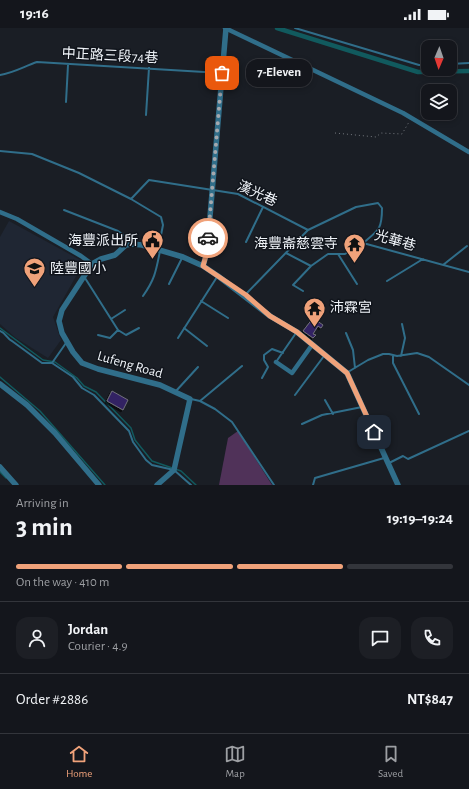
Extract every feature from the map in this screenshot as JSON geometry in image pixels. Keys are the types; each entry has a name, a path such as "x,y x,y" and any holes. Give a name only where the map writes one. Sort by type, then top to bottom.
{"street":[{"path":"203,266 207,252 226,28 412,118 469,152"},
{"path":"0,212 36,230 92,264 101,259 116,255 126,246 132,244 142,245 183,257 203,266 246,295 270,316 297,332 347,373 398,485"},
{"name":"Lufeng Road","path":"92,264 62,310 59,321 66,342 82,363 98,369 160,385 190,399"},
{"path":"276,362 292,373 312,344"},
{"path":"0,384 27,405 55,433 99,485"},
{"path":"156,485 174,470 190,399"},
{"path":"0,467 16,485"}],"lane":[{"path":"295,28 421,65"},
{"name":"中正路三段74巷","path":"0,75 10,73 27,65 38,62 68,65 149,68 222,73"},
{"path":"457,64 469,64"},
{"path":"66,102 68,65"},
{"path":"146,115 149,68"},
{"path":"0,151 32,154 79,173 132,199 161,217 163,225 155,276 152,284 143,296"},
{"name":"漢光巷","path":"132,199 149,180 238,194 308,230"},
{"path":"246,295 308,230 356,207 378,203 382,208 382,223 377,231 363,243"},
{"path":"246,242 263,207"},
{"path":"64,210 118,231 129,238 132,241 132,244"},
{"name":"光華巷","path":"303,291 293,285 311,266 328,254 345,254 363,243 469,272"},
{"path":"443,264 467,246"},
{"path":"286,253 311,266"},
{"path":"338,254 357,284"},
{"path":"169,284 183,257"},
{"path":"387,281 423,259"},
{"path":"178,338 218,276"},
{"path":"84,277 118,330 126,335 139,328"},
{"path":"202,301 228,318"},
{"path":"111,319 125,310"},
{"path":"401,356 405,338 402,324"},
{"path":"184,328 208,346"},
{"path":"98,335 110,338 118,330"},
{"path":"0,331 3,332 8,340 12,341 42,363 52,363 73,376 82,388 94,395 129,431 133,442 146,460 152,464 174,470 191,485"},
{"path":"276,362 297,332"},
{"path":"346,333 353,350 356,368"},
{"path":"52,363 66,342"},
{"path":"262,378 268,367 264,360 264,355 272,349 283,353"},
{"path":"347,373 368,360 383,354 401,356 417,353 429,357 469,385"},
{"path":"296,396 325,355"},
{"path":"393,356 393,363 419,414"},
{"path":"200,401 242,366"},
{"path":"175,392 198,367"},
{"path":"190,399 200,401 215,409 232,422 274,485"},
{"path":"325,400 333,414"},
{"path":"302,424 322,415 333,414 363,406"},
{"path":"388,464 404,456 408,459 469,431"},
{"path":"313,485 315,478 385,457"}],"path":[{"path":"335,133 376,137 381,133 402,134 412,118"}],"shaded area":[{"name":"陸豐國小","path":"9,221 84,262 53,317 61,340 48,358 16,338 0,324 0,237"},
{"path":"238,431 272,485 219,485 228,438"}],"building":[{"name":"沛霖宮","path":"313,318 323,325 321,328 318,326 313,334 316,335 313,338 303,331"},
{"path":"112,391 128,400 123,410 107,401"}],"waterway":[{"path":"277,28 418,72 469,71"},
{"path":"0,328 43,360 55,362 77,378 84,386 96,392 131,428 135,440 152,461 181,471 196,485"},
{"path":"0,377 40,411 105,485"},
{"path":"0,472 6,478"}],"way so far":[{"path":"208,238 222,73"}],"place":[{"name":"7-Eleven","path":"222,73"},
{"name":"海豐派出所","path":"153,260"},
{"name":"海豐崙慈雲寺","path":"354,264"},
{"name":"陸豐國小","path":"34,288"},
{"name":"沛霖宮","path":"314,328"}],"route":[{"path":"208,238 207,252 203,266 246,295 270,316 297,332 347,373 374,432"}]}
